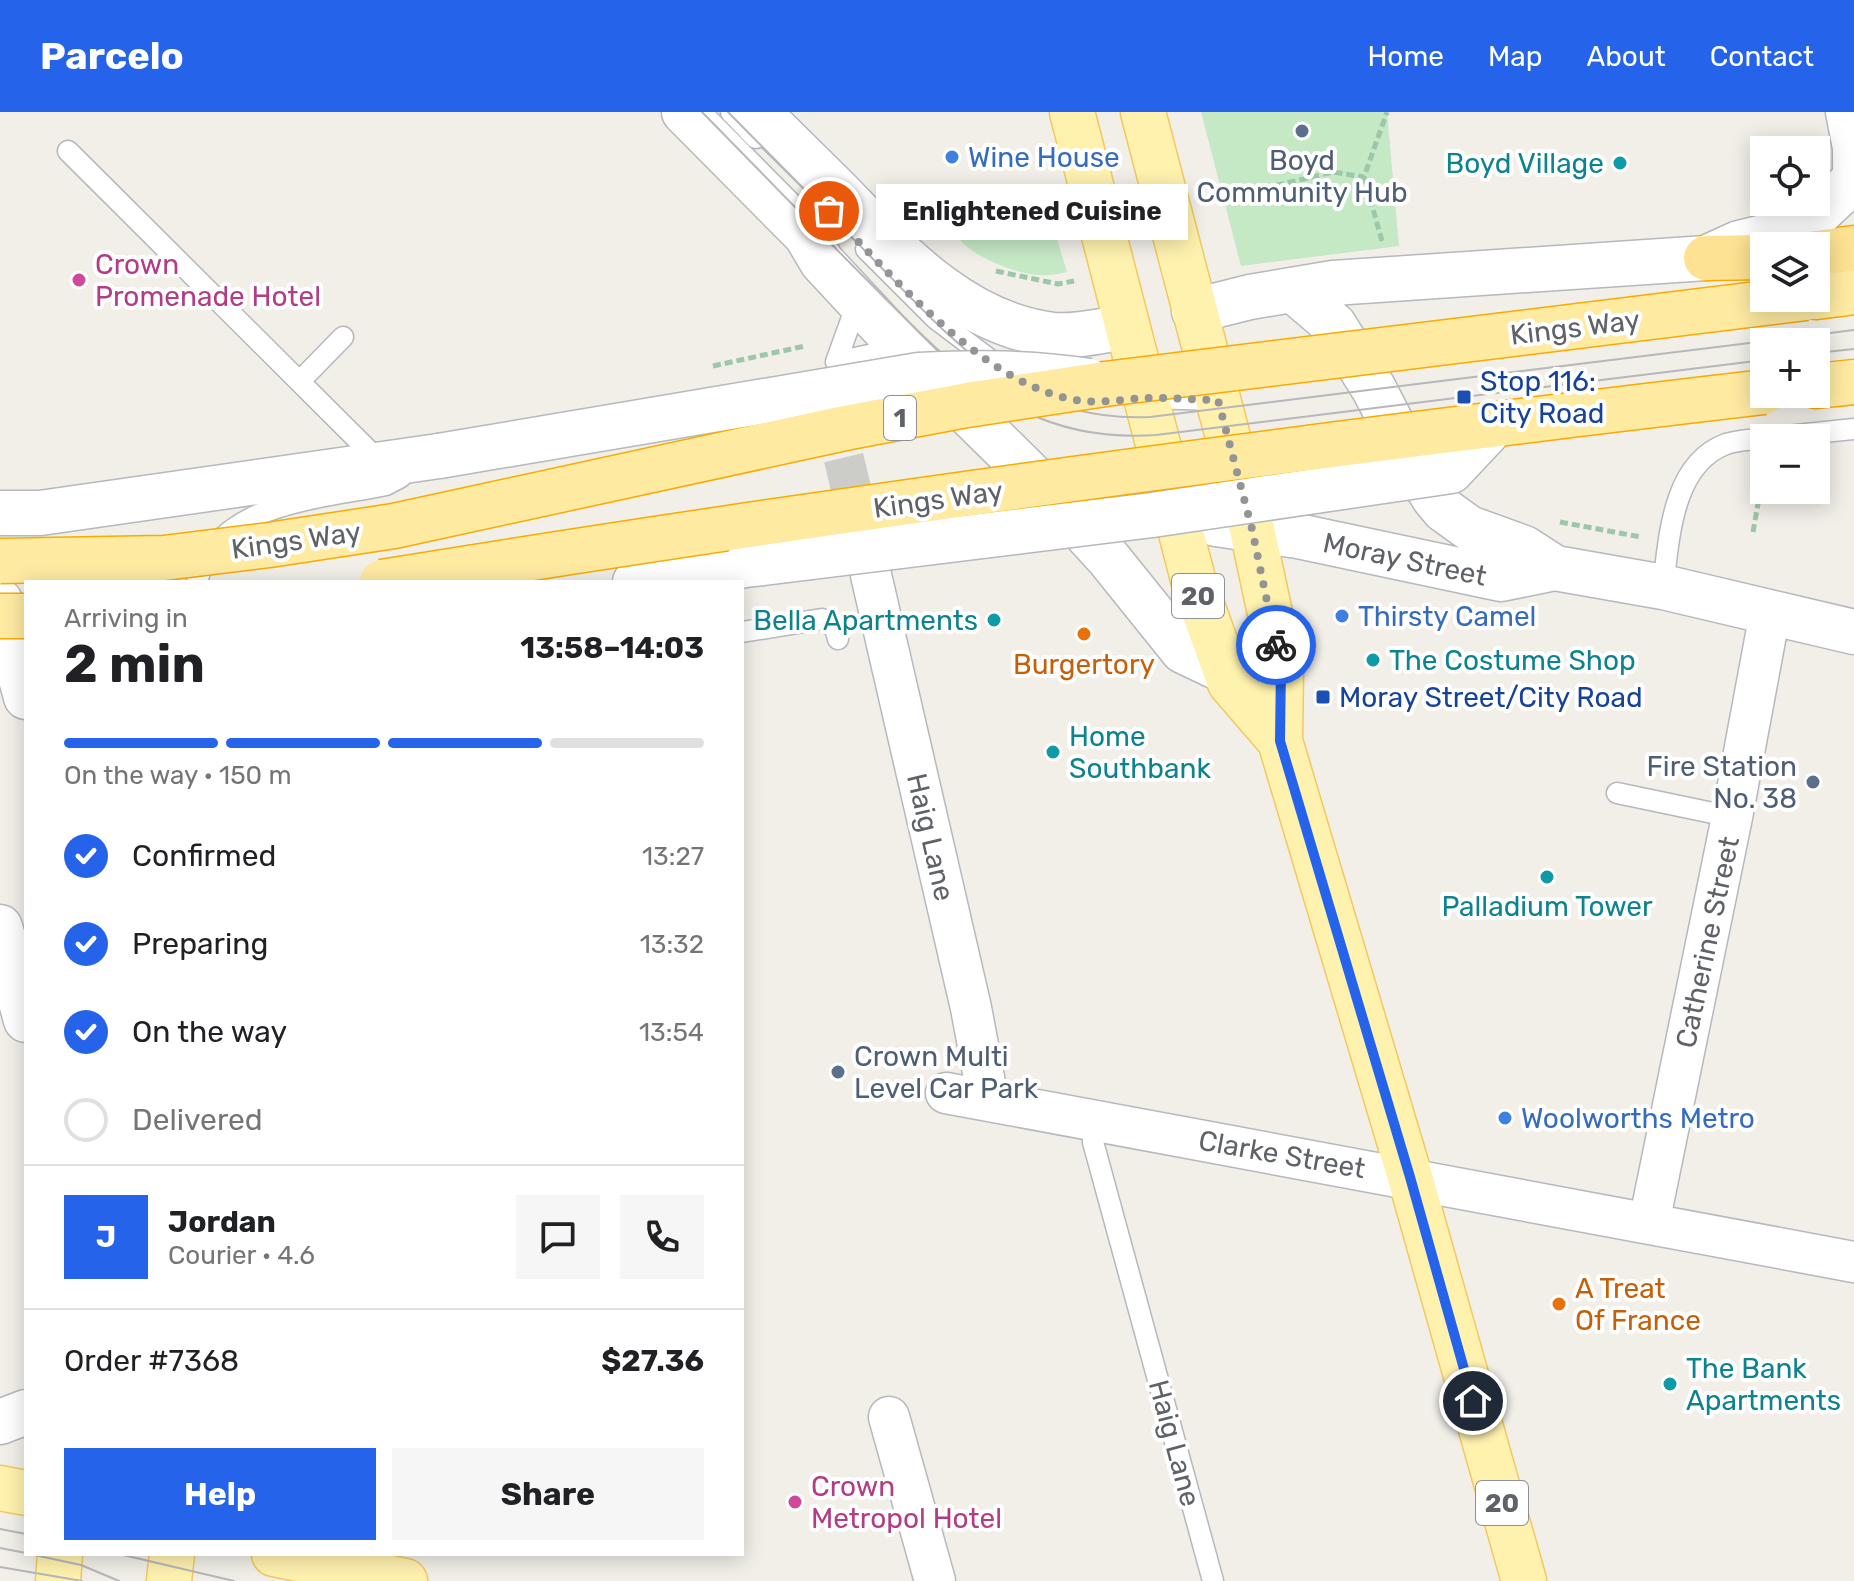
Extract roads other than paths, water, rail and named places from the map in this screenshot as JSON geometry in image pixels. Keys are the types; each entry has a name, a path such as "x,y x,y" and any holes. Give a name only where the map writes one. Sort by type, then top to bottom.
{"highway":[{"path":"1830,251 1854,248"},
{"path":"1706,258 1750,257"},
{"path":"1830,295 1854,292"},
{"name":"Kings Way","path":"0,561 164,558 394,526 845,428 967,405 1125,391 1750,306"},
{"path":"1830,385 1854,382"},
{"name":"Kings Way","path":"395,580 942,499 1496,423 1750,394"},
{"path":"0,616 24,616"}],"main road":[{"name":"20","path":"1072,112 1126,327 1125,391 1176,518 1194,583 1230,683 1280,741"},
{"name":"20","path":"1143,112 1252,529 1281,665 1280,741 1410,1177 1524,1581"},
{"path":"1126,327 1194,311"},
{"path":"0,1488 24,1493"},
{"path":"58,1581 60,1556"},
{"path":"169,1581 172,1556"},
{"path":"286,1556 405,1581"}],"street":[{"path":"684,112 806,235 822,262 874,303 921,353 972,415 1109,559 1183,651 1225,671"},
{"path":"758,112 911,264 965,302 1001,320 1038,333 1065,336 1126,327"},
{"path":"1846,112 1853,148 1853,182"},
{"name":"Kings Way","path":"1194,311 1250,297 1333,283 1706,258 1739,243 1804,227 1853,182"},
{"path":"1293,290 1334,325 1370,382 1410,459 1444,510 1469,528 1524,548 1555,568"},
{"name":"Kings Way","path":"0,513 40,513 439,456 919,375 1040,373 1125,391"},
{"name":"Kings Way","path":"658,580 729,574 1451,471 1496,423"},
{"name":"Moray Street","path":"1049,493 1176,518 1298,536 1501,579 1555,568 1663,587 1854,632"},
{"name":"Haig Lane","path":"871,575 971,1008 988,1099"},
{"path":"0,601 19,688"},
{"name":"Catherine Street","path":"1649,1223 1732,817 1770,613"},
{"path":"0,927 24,1013"},
{"name":"Clarke Street","path":"946,1093 1854,1262"},
{"path":"0,1422 24,1413"},
{"path":"889,1417 935,1581"}],"lane":[{"path":"700,112 874,303 836,362 921,353"},
{"path":"731,112 775,157"},
{"path":"68,151 368,450"},
{"path":"849,232 950,331 1014,375 1047,391 1083,401 1125,391 1218,400"},
{"path":"300,381 343,337"},
{"path":"1830,431 1854,429"},
{"path":"1663,587 1668,543 1680,496 1694,468 1726,444 1750,440"},
{"path":"198,580 207,555 221,539 253,515 273,508 386,485 439,456"},
{"path":"744,632 822,619 835,628 838,639"},
{"path":"1617,793 1732,817"},
{"name":"Haig Lane","path":"1094,1119 1093,1142 1213,1581"}],"tunnel":[{"path":"827,400 863,539"}],"tram line":[{"path":"702,112 904,318 961,370 1003,400 1042,419 1073,429 1106,434 1156,435 1750,362"},
{"path":"728,112 931,318 992,371 1026,391 1063,406 1104,415 1150,417 1854,330"},
{"path":"1830,352 1854,349"},
{"path":"0,1529 24,1534"},
{"path":"0,1548 24,1553"},
{"path":"39,1556 81,1565 119,1581"},
{"path":"128,1556 234,1581"},
{"path":"0,1567 82,1581"}],"place":[{"name":"Boyd Community Hub","path":"1302,131"},
{"name":"Wine House","path":"952,157"},
{"name":"Boyd Village","path":"1620,163"},
{"name":"Enlightened Cuisine","path":"829,211"},
{"name":"Crown Promenade Hotel","path":"79,280"},
{"name":"Stop 116: City Road","path":"1464,397"},
{"name":"Thirsty Camel","path":"1342,616"},
{"name":"Bella Apartments","path":"994,620"},
{"name":"Burgertory","path":"1084,634"},
{"name":"The Costume Shop","path":"1373,660"},
{"name":"Moray Street/City Road","path":"1323,697"},
{"name":"Home Southbank","path":"1053,752"},
{"name":"Fire Station No. 38","path":"1813,782"},
{"name":"Palladium Tower","path":"1547,877"},
{"name":"Crown Multi Level Car Park","path":"838,1072"},
{"name":"Woolworths Metro","path":"1505,1118"},
{"name":"A Treat Of France","path":"1559,1304"},
{"name":"The Bank Apartments","path":"1670,1384"},
{"name":"Crown Metropol Hotel","path":"795,1502"}]}
